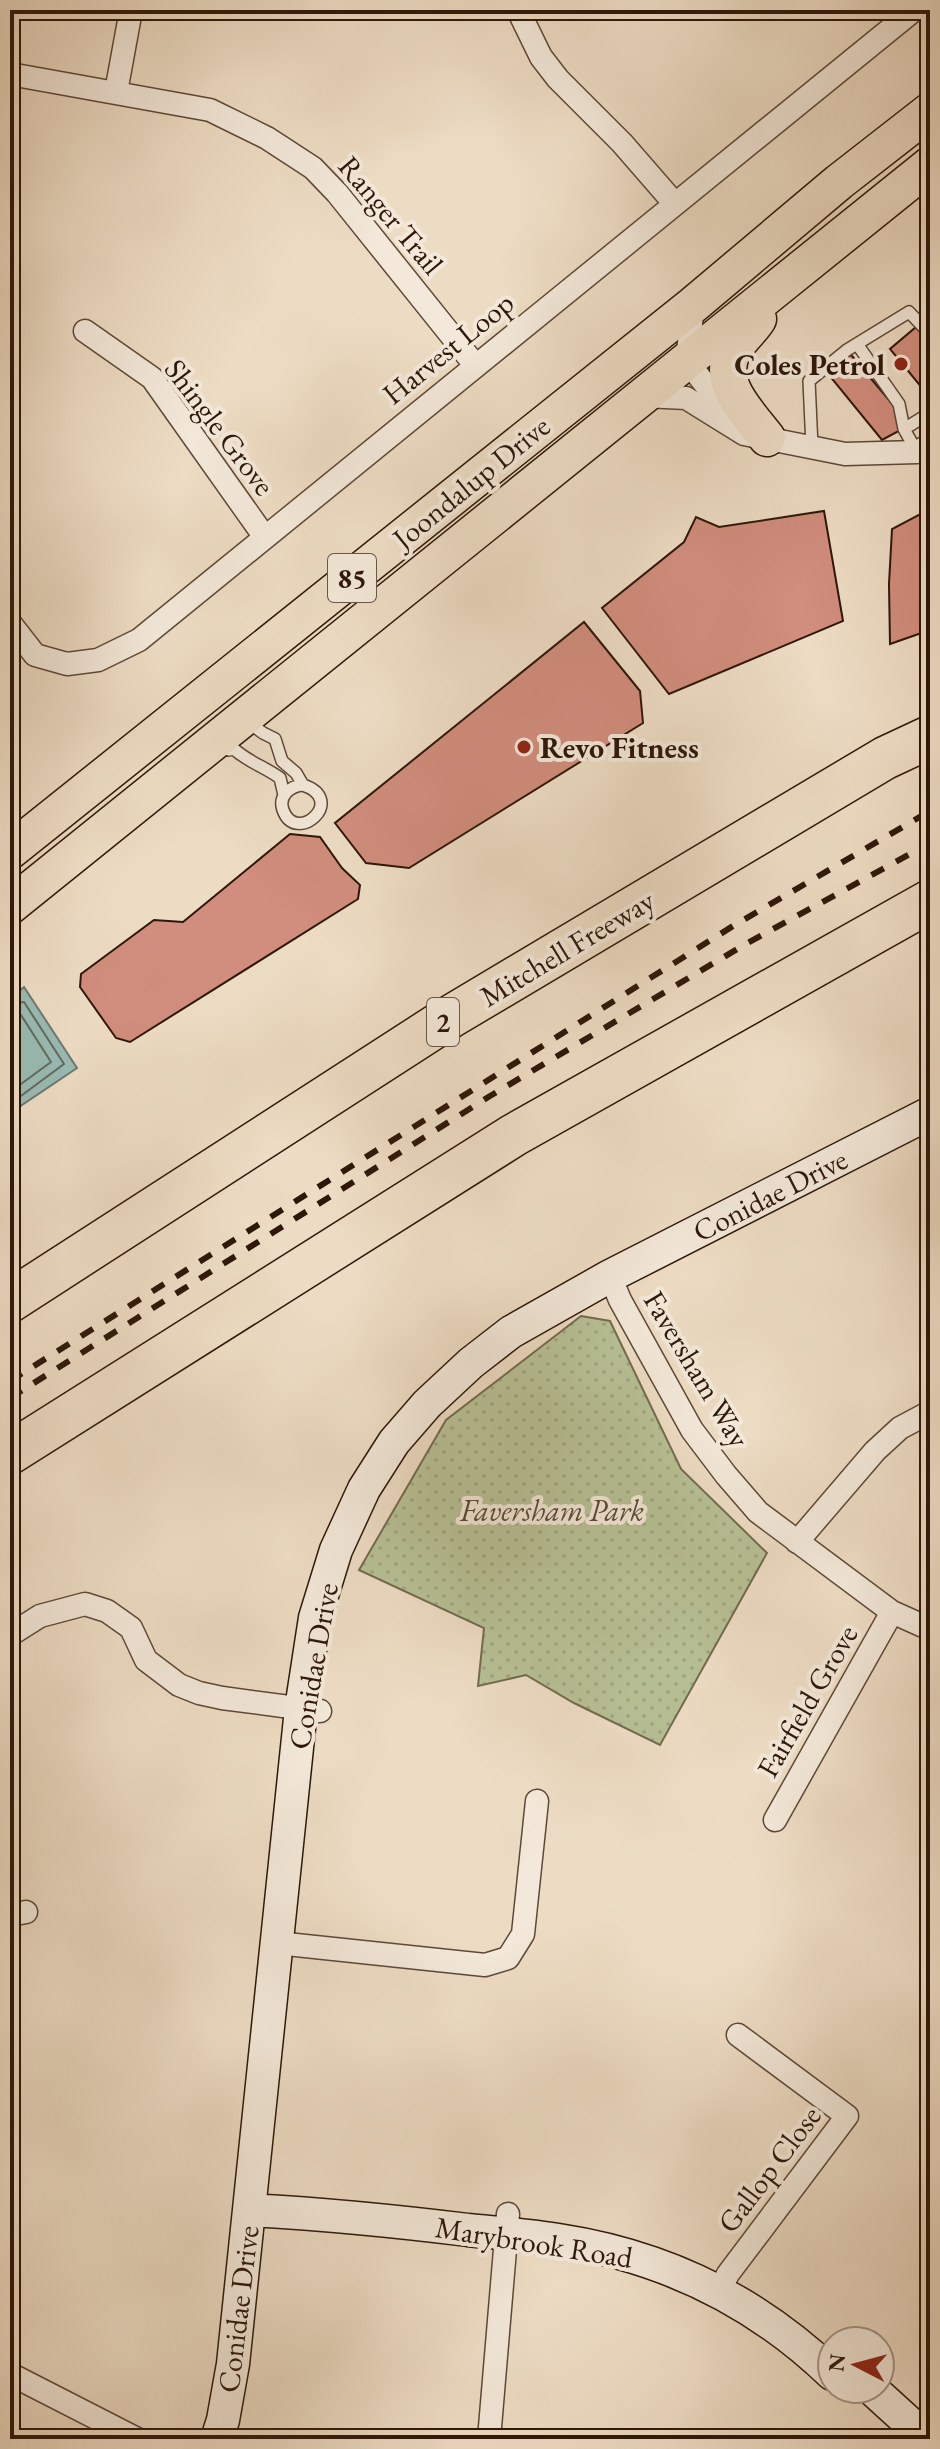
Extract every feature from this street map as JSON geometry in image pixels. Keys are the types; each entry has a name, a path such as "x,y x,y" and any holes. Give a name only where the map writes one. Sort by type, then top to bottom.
{"highway":[{"name":"Mitchell Freeway","path":"10,1301 450,1017 885,758 930,737"},
{"path":"10,1453 514,1135 930,901"}],"main road":[{"name":"Joondalup Drive","path":"10,851 693,305 839,182 930,111"},
{"name":"Joondalup Drive","path":"10,906 930,165"},
{"path":"756,436 733,393 729,365 732,352 782,285"},
{"path":"162,730 209,712 244,718"}],"street":[{"path":"116,92 131,10"},
{"path":"518,10 549,68 622,143 675,204"},
{"name":"Harvest Loop","path":"10,623 35,655 67,664 98,660 139,640 914,10"},
{"name":"Ranger Trail","path":"10,74 210,110 267,138 313,168 337,193 475,365"},
{"path":"693,305 687,361 756,436"},
{"name":"Shingle Grove","path":"85,331 152,378 264,536"},
{"path":"644,396 686,398 756,436 845,454 923,448"},
{"name":"Conidae Drive","path":"613,1283 930,1113"},
{"name":"Conidae Drive","path":"238,2439 244,2414 259,2201 311,1710 315,1618 336,1550 364,1489 394,1442 427,1404 511,1332 930,1130"},
{"name":"Faversham Way","path":"613,1283 692,1430 758,1512 892,1612 930,1629"},
{"path":"797,1542 875,1451 900,1428 930,1412"},
{"path":"10,1635 40,1616 85,1604 107,1611 131,1628 146,1660 179,1685 199,1693 311,1710"},
{"name":"Fairfield Grove","path":"775,1820 892,1612"},
{"path":"286,1944 485,1965 508,1958 523,1934 537,1801"},
{"name":"Gallop Close","path":"724,2282 847,2116 738,2035"},
{"name":"Conidae Drive","path":"217,2439 229,2394 259,2201"},
{"name":"Marybrook Road","path":"259,2201 507,2224 595,2227 676,2251 724,2282 816,2360"},
{"path":"489,2439 507,2224"},
{"name":"Marybrook Road","path":"724,2282 783,2309 816,2338"},
{"path":"10,2374 137,2439"},
{"path":"864,2405 901,2439"},
{"path":"890,2405 929,2439"}],"lane":[{"path":"812,447 809,381 847,350 909,312 930,334"},
{"path":"857,344 899,404 904,429 923,448"},
{"path":"904,429 930,413"},
{"path":"244,718 275,739 282,761 296,773 303,785"},
{"path":"210,744 234,749 244,759 267,768 280,778 284,795"},
{"path":"303,785 319,795 321,804 319,813 312,821 302,824 292,822 285,815 282,805 288,789 303,785"}],"green space":[{"name":"Faversham Park","path":"581,1316 610,1321 681,1469 767,1553 660,1745 574,1703 526,1675 478,1686 484,1628 359,1570 446,1420"}],"water":[{"path":"24,987 77,1068 10,1113 10,999"}],"building":[{"path":"916,327 930,344 930,391 927,394 890,349"},
{"path":"847,350 910,425 882,440 824,369"},
{"path":"930,509 930,630 890,644 892,529"},
{"path":"824,511 843,621 669,694 602,608 684,542 696,517 719,527"},
{"path":"584,622 640,691 643,723 409,868 366,863 335,823"},
{"path":"290,834 320,837 342,868 360,885 358,899 130,1042 116,1038 80,987 81,974 154,920 183,922"}],"railway":[{"path":"10,1381 733,926 930,811"},
{"path":"10,1398 490,1096 744,945 930,843"}],"place":[{"name":"Coles Petrol","path":"901,364"},
{"name":"Revo Fitness","path":"524,747"}]}
